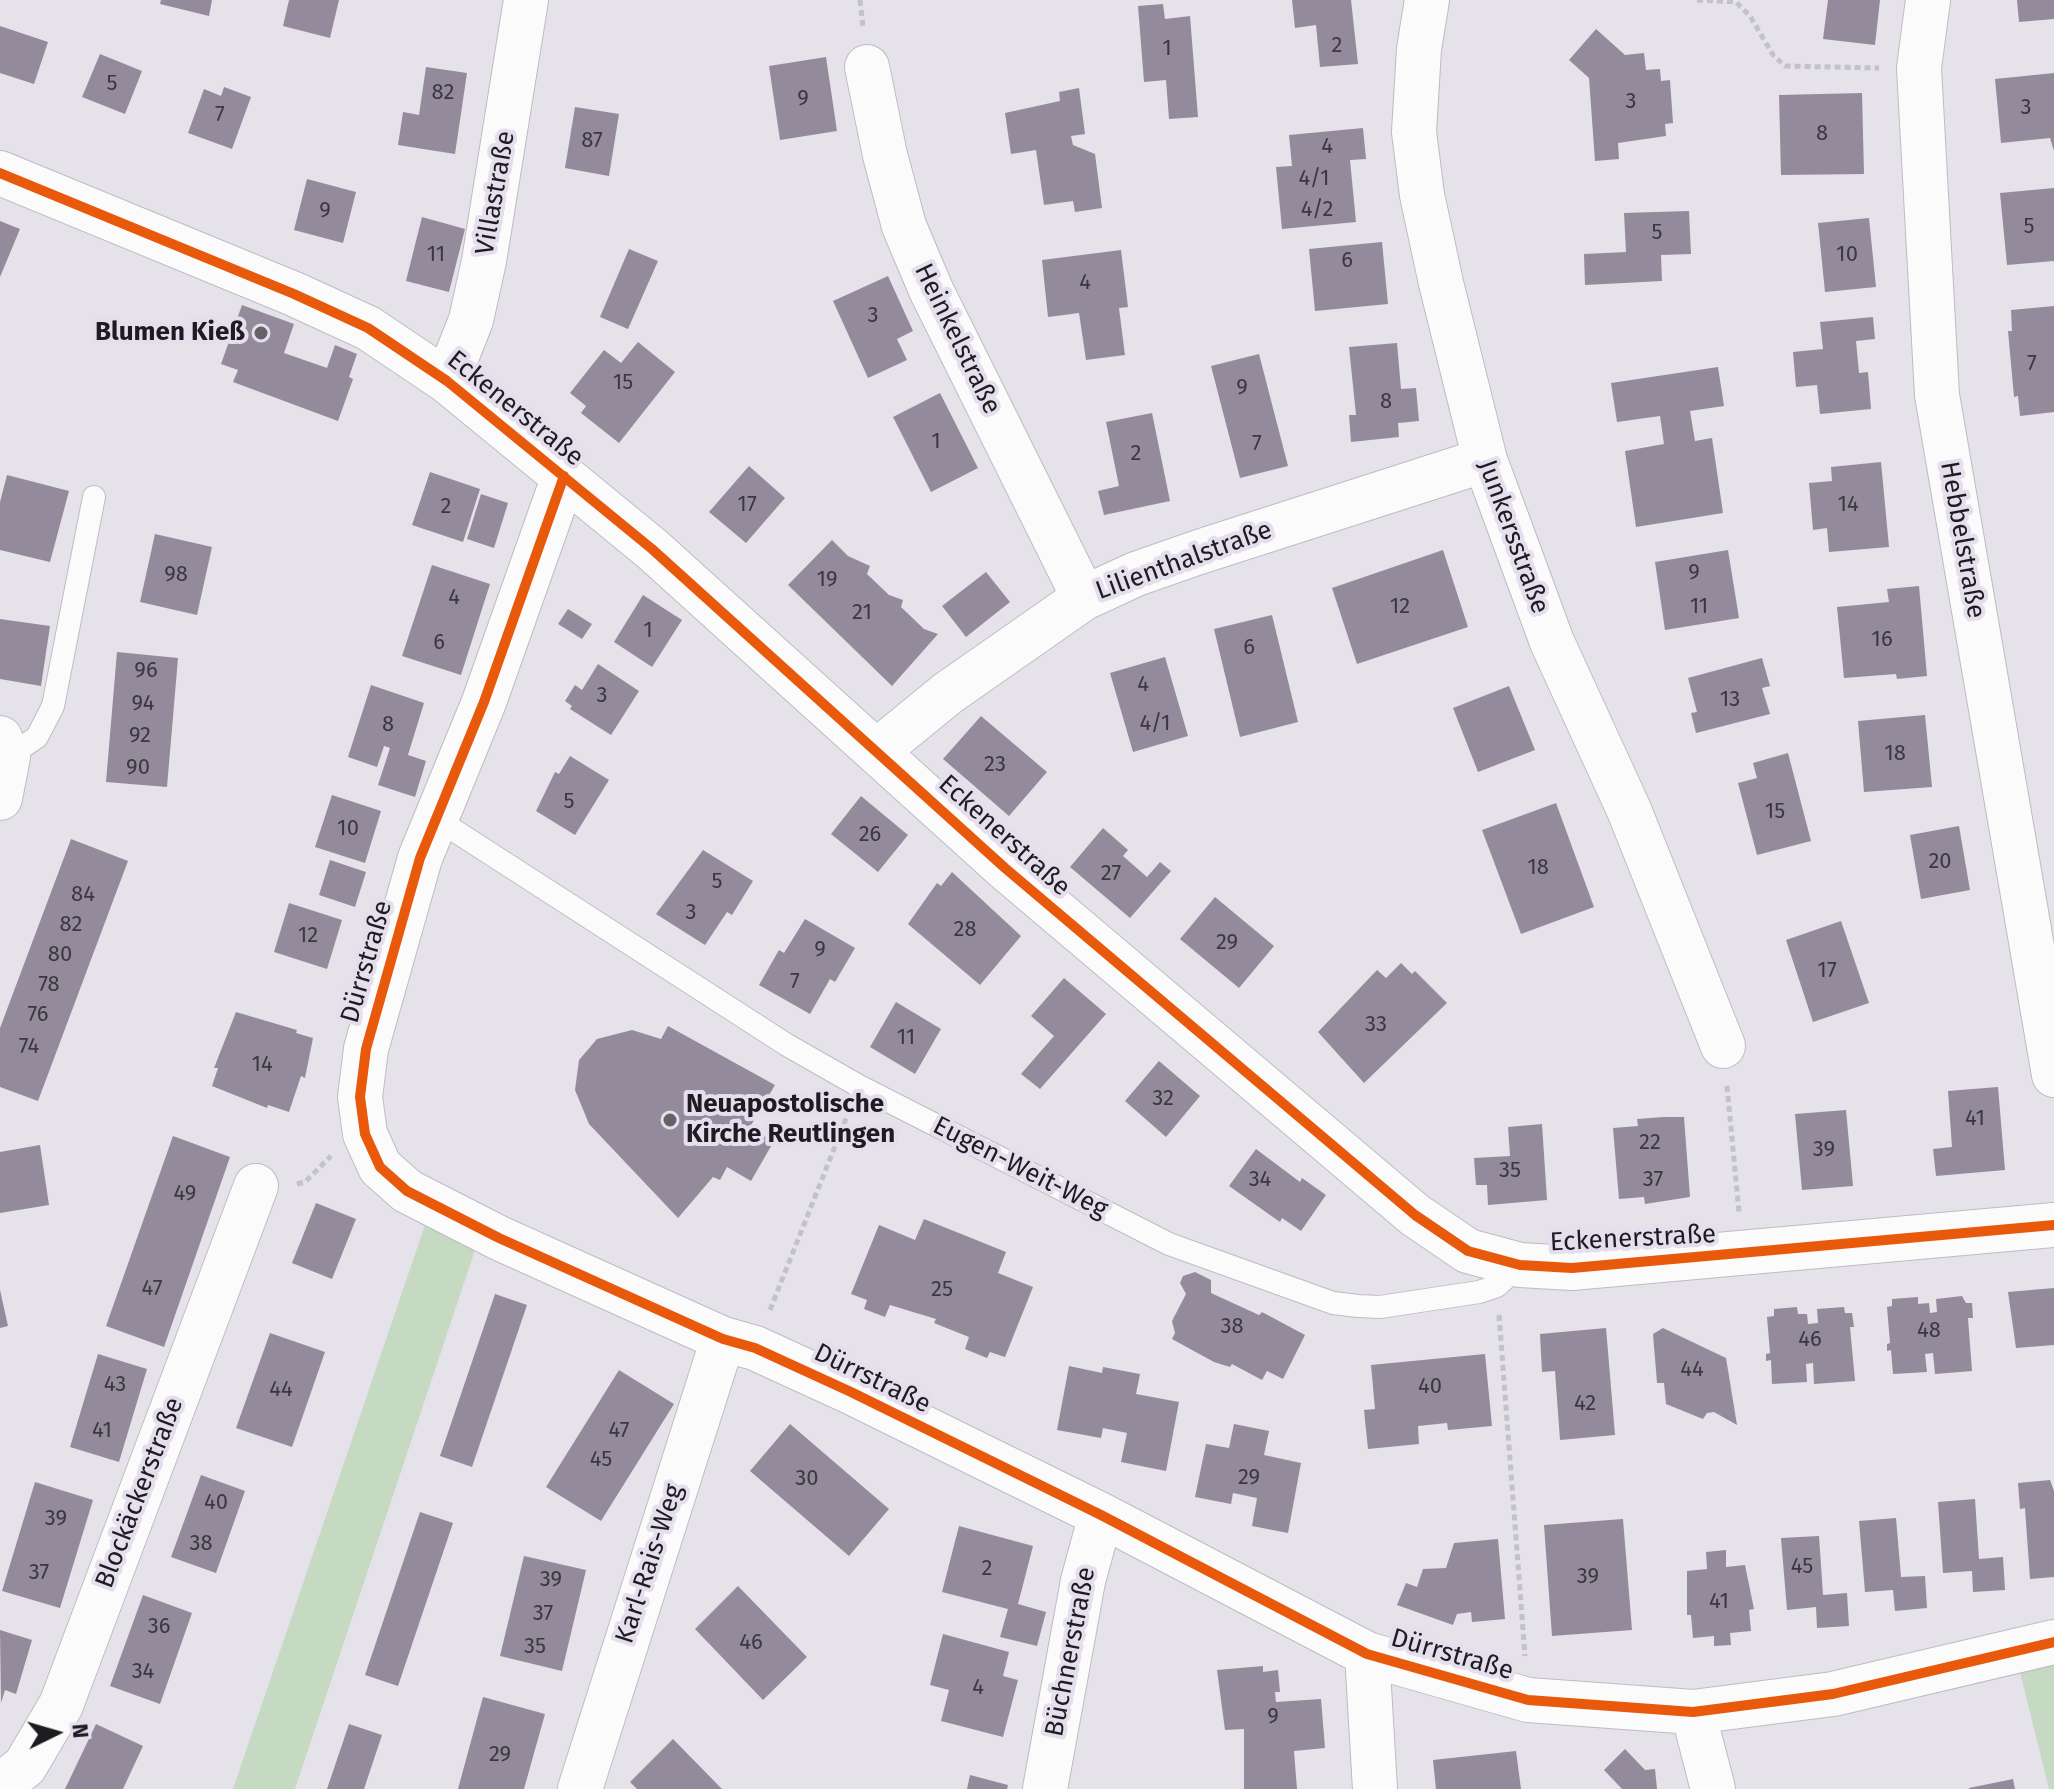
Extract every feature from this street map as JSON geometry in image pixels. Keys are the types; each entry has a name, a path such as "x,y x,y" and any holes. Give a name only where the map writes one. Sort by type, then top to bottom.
{"street":[{"name":"Villastraße","path":"447,381 471,320 484,261 526,0"},
{"name":"Junkersstraße","path":"1427,0 1419,49 1414,132 1422,195 1441,283 1485,460 1552,642 1629,810 1723,1046"},
{"name":"Hebbelstraße","path":"1928,0 1919,68 1937,395 2054,1075"},
{"name":"Heinkelstraße","path":"867,67 885,155 904,226 931,290 1084,598"},
{"name":"Eckenerstraße","path":"0,173 368,328 447,381 652,549 1005,868 1415,1215 1509,1276 2054,1225"},
{"name":"Lilienthalstraße","path":"877,751 948,693 1084,598 1136,574 1199,552 1485,460"},
{"name":"Dürrstraße","path":"564,476 484,702 435,818 394,940 370,1028 360,1080 365,1134 380,1167 392,1179 428,1204 739,1344 1101,1515 1367,1654 1528,1700 1693,1712 1833,1694 2054,1642"},
{"name":"Blockäckerstraße","path":"0,1786 25,1766 61,1705 256,1186"},
{"name":"Karl-Rais-Weg","path":"580,1789 739,1344"},
{"name":"Büchnerstraße","path":"1045,1789 1083,1581 1101,1515"},
{"path":"1367,1654 1375,1789"},
{"path":"1693,1712 1713,1789"}],"lane":[{"path":"3,764 37,737 53,706 94,497"},
{"name":"Eugen-Weit-Weg","path":"435,818 715,1000 859,1086 1169,1244 1333,1303 1380,1307 1464,1296 1509,1276"}],"path":[{"path":"1697,0 1736,2 1750,16 1773,55 1785,66 1919,68"},
{"path":"1723,1046 1743,1254"},
{"path":"739,1344 859,1086"},
{"path":"256,1186 281,1187 305,1182 342,1144 365,1134"},
{"path":"1509,1276 1528,1700"}],"green space":[{"path":"426,1222 478,1241 295,1789 233,1789"},
{"path":"2054,1660 2054,1789 2049,1789 2019,1668"}],"building":[{"path":"161,0 212,0 209,16 160,4"},
{"path":"289,0 339,0 330,38 283,26"},
{"path":"1292,0 1351,0 1358,64 1320,67 1316,25 1295,28"},
{"path":"1828,0 1880,0 1875,45 1823,39"},
{"path":"2017,0 2054,0 2054,19 2019,22"},
{"path":"1163,4 1165,19 1190,16 1198,117 1169,119 1166,80 1144,82 1138,6"},
{"path":"0,26 48,42 34,84 0,73"},
{"path":"1596,29 1625,55 1644,53 1646,70 1660,69 1661,81 1670,80 1673,123 1665,124 1666,136 1618,143 1619,159 1595,161 1589,78 1569,60"},
{"path":"100,54 142,71 125,114 82,97"},
{"path":"826,57 837,131 780,140 769,66"},
{"path":"426,67 467,73 455,154 398,145 403,112 419,115"},
{"path":"2054,73 2054,151 2050,138 2001,143 1995,79"},
{"path":"224,87 251,97 232,149 188,133 204,89 221,96"},
{"path":"1079,88 1085,134 1071,136 1073,145 1095,154 1102,208 1075,212 1073,201 1044,205 1036,150 1011,154 1005,113 1060,101 1059,92"},
{"path":"1862,93 1864,174 1781,175 1779,95"},
{"path":"575,107 619,114 609,176 565,168"},
{"path":"1363,128 1366,159 1350,160 1356,222 1282,229 1276,167 1292,166 1289,135"},
{"path":"307,179 356,192 343,243 294,230"},
{"path":"2054,188 2054,261 2007,265 2000,193"},
{"path":"1689,211 1691,254 1661,255 1662,281 1585,285 1584,254 1626,252 1624,213"},
{"path":"422,217 465,229 449,292 406,281"},
{"path":"1869,218 1876,287 1825,292 1818,223"},
{"path":"0,221 20,229 0,277"},
{"path":"1382,242 1388,304 1315,311 1309,249"},
{"path":"629,249 658,261 628,329 600,317"},
{"path":"1121,250 1128,307 1119,308 1125,355 1086,360 1079,313 1048,317 1042,260"},
{"path":"888,276 913,331 897,339 907,360 868,378 833,301"},
{"path":"242,305 294,324 284,353 327,368 335,345 357,354 349,377 353,379 338,421 233,382 238,370 221,364"},
{"path":"2054,306 2054,412 2020,416 2018,396 2014,397 2008,331 2012,331 2011,310"},
{"path":"1873,317 1875,339 1856,341 1859,373 1868,372 1871,409 1820,414 1817,385 1796,387 1793,352 1823,349 1820,322"},
{"path":"638,342 675,372 619,443 581,413 586,406 570,393 604,350 621,363"},
{"path":"1397,343 1401,389 1416,388 1419,421 1398,423 1399,437 1351,442 1349,415 1356,415 1349,347"},
{"path":"1259,354 1288,466 1240,478 1211,366"},
{"path":"1718,367 1724,406 1690,411 1695,441 1712,438 1723,513 1636,527 1625,451 1664,444 1660,416 1617,422 1611,383"},
{"path":"940,393 978,468 931,492 893,417"},
{"path":"1152,413 1170,501 1104,515 1098,491 1119,486 1106,422"},
{"path":"1881,462 1889,547 1829,552 1827,528 1813,530 1809,483 1832,481 1831,467"},
{"path":"749,466 785,498 746,543 709,512"},
{"path":"430,472 480,489 463,542 412,525"},
{"path":"7,475 69,491 50,562 0,550 0,502"},
{"path":"481,494 508,503 494,548 467,539"},
{"path":"155,534 212,547 197,615 140,602"},
{"path":"832,540 848,556 870,566 867,574 889,595 903,600 901,607 924,629 938,634 892,686 788,585"},
{"path":"1443,550 1468,627 1357,664 1332,588"},
{"path":"1728,550 1739,618 1665,630 1655,562"},
{"path":"432,565 490,584 461,675 402,656"},
{"path":"986,572 1010,602 966,637 942,606"},
{"path":"1919,586 1927,676 1897,679 1896,674 1844,678 1837,607 1889,602 1887,589"},
{"path":"643,595 682,620 652,667 614,642"},
{"path":"568,609 592,624 582,639 558,624"},
{"path":"1272,615 1298,722 1240,737 1214,629"},
{"path":"0,619 50,626 41,686 0,679"},
{"path":"117,652 178,658 167,787 106,782"},
{"path":"1165,657 1188,736 1133,752 1110,673"},
{"path":"1762,658 1770,686 1762,688 1770,714 1696,733 1691,713 1697,712 1688,678"},
{"path":"598,664 639,691 611,735 570,709 572,706 565,701 575,685 582,690"},
{"path":"371,685 424,703 408,755 426,761 415,797 378,785 390,748 384,746 377,767 348,757"},
{"path":"1509,686 1535,750 1478,772 1453,708"},
{"path":"1925,715 1932,787 1864,792 1858,721"},
{"path":"981,716 1047,772 1009,816 943,759"},
{"path":"1788,753 1811,841 1757,855 1738,783 1757,778 1753,763"},
{"path":"570,756 609,780 575,835 536,811 555,772 559,774"},
{"path":"332,795 381,811 365,863 315,847"},
{"path":"861,796 908,835 878,872 831,834"},
{"path":"1556,803 1594,907 1521,934 1482,830"},
{"path":"1959,826 1970,890 1921,899 1910,835"},
{"path":"1103,828 1128,850 1123,856 1147,877 1160,862 1171,871 1130,918 1070,867"},
{"path":"71,839 128,861 38,1101 0,1087 0,1028"},
{"path":"703,850 753,881 732,915 727,912 705,945 656,914"},
{"path":"330,860 366,872 355,907 319,895"},
{"path":"952,872 1021,936 980,985 908,924 937,883 941,886"},
{"path":"1215,897 1274,946 1239,988 1180,939"},
{"path":"289,903 342,920 327,969 274,952"},
{"path":"805,919 855,948 835,982 830,979 810,1014 759,985 779,950 784,953"},
{"path":"1841,921 1869,1003 1813,1022 1786,940"},
{"path":"1401,963 1412,974 1415,971 1447,1003 1364,1083 1318,1032 1377,970 1386,978"},
{"path":"1064,978 1106,1014 1040,1089 1021,1074 1054,1036 1031,1016"},
{"path":"896,1002 941,1029 915,1074 870,1047"},
{"path":"236,1012 297,1030 296,1033 313,1038 305,1078 301,1076 289,1112 268,1105 267,1108 212,1086 218,1068 214,1068"},
{"name":"Neuapostolische Kirche Reutlingen","path":"668,1026 775,1085 750,1127 774,1141 751,1181 727,1167 720,1180 713,1177 678,1218 589,1124 575,1090 579,1060 597,1039 632,1030 661,1039"},
{"path":"1159,1061 1200,1096 1166,1137 1125,1101"},
{"path":"1998,1087 2005,1170 1936,1176 1933,1149 1952,1147 1948,1091"},
{"path":"1846,1110 1853,1186 1802,1190 1795,1114"},
{"path":"1684,1117 1690,1197 1645,1204 1644,1197 1619,1199 1613,1128 1638,1126 1637,1119"},
{"path":"1542,1124 1547,1200 1488,1205 1487,1185 1476,1185 1474,1158 1510,1156 1508,1127"},
{"path":"173,1136 230,1157 164,1347 106,1326"},
{"path":"40,1145 49,1205 0,1213 0,1152"},
{"path":"1256,1149 1300,1182 1302,1178 1326,1195 1301,1231 1282,1218 1280,1222 1229,1186"},
{"path":"316,1203 356,1219 332,1279 292,1263"},
{"path":"924,1219 1006,1252 998,1273 1033,1287 1005,1357 990,1352 987,1358 965,1349 969,1337 934,1323 936,1319 890,1305 885,1317 864,1309 867,1300 851,1294 879,1225 915,1240"},
{"path":"1195,1272 1211,1280 1211,1293 1259,1315 1262,1312 1305,1335 1283,1379 1267,1371 1262,1380 1232,1364 1230,1367 1214,1362 1172,1339 1175,1333 1172,1321 1186,1294 1180,1283 1183,1276"},
{"path":"2054,1288 2054,1345 2016,1348 2008,1292"},
{"path":"0,1290 8,1326 0,1328"},
{"path":"495,1294 527,1305 472,1467 440,1456"},
{"path":"1962,1296 1966,1303 1972,1303 1973,1318 1968,1318 1972,1371 1935,1374 1933,1353 1925,1354 1927,1372 1893,1374 1891,1350 1887,1351 1887,1344 1890,1343 1887,1307 1892,1306 1892,1299 1918,1297 1918,1304 1929,1303 1930,1313 1937,1312 1936,1299"},
{"path":"1797,1307 1798,1314 1807,1314 1808,1324 1818,1323 1817,1309 1844,1307 1845,1313 1852,1313 1854,1327 1850,1327 1855,1381 1814,1384 1813,1363 1806,1364 1807,1382 1772,1384 1771,1360 1766,1361 1766,1354 1770,1353 1767,1317 1774,1316 1774,1309"},
{"path":"1606,1328 1615,1435 1560,1440 1555,1371 1542,1372 1540,1334"},
{"path":"1663,1328 1726,1358 1737,1425 1714,1412 1707,1413 1703,1419 1666,1404 1664,1383 1657,1383 1653,1334"},
{"path":"270,1333 325,1352 292,1447 236,1428"},
{"path":"98,1354 147,1369 119,1462 70,1447"},
{"path":"1485,1354 1492,1426 1448,1430 1447,1423 1418,1426 1419,1444 1368,1449 1364,1410 1375,1409 1371,1365"},
{"path":"1069,1366 1102,1373 1103,1367 1140,1374 1136,1394 1179,1402 1166,1471 1121,1462 1127,1433 1103,1428 1101,1438 1057,1430"},
{"path":"619,1370 674,1404 601,1521 546,1487"},
{"path":"790,1424 889,1509 849,1556 750,1471"},
{"path":"1234,1424 1269,1431 1264,1455 1301,1463 1288,1533 1252,1526 1257,1498 1233,1493 1231,1504 1195,1497 1206,1444 1229,1448"},
{"path":"201,1475 245,1491 216,1573 171,1557"},
{"path":"2050,1480 2054,1491 2054,1577 2030,1579 2025,1508 2020,1509 2018,1483"},
{"path":"35,1482 93,1500 60,1608 2,1591"},
{"path":"1975,1499 1979,1559 2003,1557 2005,1590 1973,1592 1972,1571 1943,1573 1938,1502"},
{"path":"420,1512 453,1523 398,1686 365,1675"},
{"path":"1896,1518 1901,1577 1925,1576 1927,1608 1895,1611 1893,1590 1865,1592 1859,1521"},
{"path":"1623,1519 1632,1630 1552,1636 1544,1525"},
{"path":"959,1526 1033,1546 1018,1604 1046,1612 1037,1646 1000,1637 1008,1609 942,1592"},
{"path":"1819,1536 1823,1595 1847,1593 1849,1626 1817,1628 1816,1607 1787,1610 1781,1538"},
{"path":"1498,1539 1505,1619 1472,1622 1471,1612 1457,1614 1453,1625 1397,1605 1406,1583 1417,1587 1423,1569 1446,1568 1454,1543"},
{"path":"1726,1550 1726,1567 1745,1565 1754,1609 1749,1610 1751,1631 1730,1633 1731,1645 1714,1646 1714,1636 1693,1638 1691,1615 1687,1615 1687,1571 1707,1569 1706,1552"},
{"path":"524,1556 586,1570 562,1671 500,1656"},
{"path":"738,1586 807,1657 763,1700 695,1629"},
{"path":"143,1595 192,1613 160,1704 110,1686"},
{"path":"0,1630 32,1640 16,1694 5,1690 1,1703"},
{"path":"943,1634 1009,1652 1003,1676 1018,1680 1003,1737 941,1721 949,1690 930,1685"},
{"path":"1263,1666 1263,1672 1278,1670 1280,1692 1275,1692 1276,1702 1321,1699 1325,1748 1294,1751 1297,1789 1244,1789 1244,1729 1225,1730 1217,1670"},
{"path":"483,1697 545,1714 524,1789 458,1789"},
{"path":"96,1724 143,1746 123,1789 65,1789"},
{"path":"349,1724 382,1735 364,1789 327,1789"},
{"path":"673,1739 722,1789 637,1789 630,1782"},
{"path":"1625,1749 1645,1770 1655,1769 1657,1789 1622,1789 1604,1770"},
{"path":"1516,1751 1521,1789 1436,1789 1433,1760"},
{"path":"970,1775 1008,1785 1007,1789 967,1789"},
{"path":"2013,1779 2015,1789 1969,1789 1969,1788"}],"cycle path":[{"path":"0,173 294,294 368,328 447,381 652,549 1005,868 1415,1215 1468,1251 1520,1265 1572,1268 2054,1225"},
{"path":"564,476 484,702 420,858 366,1049 360,1097 365,1134 380,1167 407,1191 499,1238 723,1339 755,1348 851,1392 1101,1515 1367,1654 1528,1700 1693,1712 1833,1694 2054,1642"}],"place":[{"name":"Blumen Kieß","path":"261,333"},
{"name":"Neuapostolische Kirche Reutlingen","path":"670,1120"}]}
